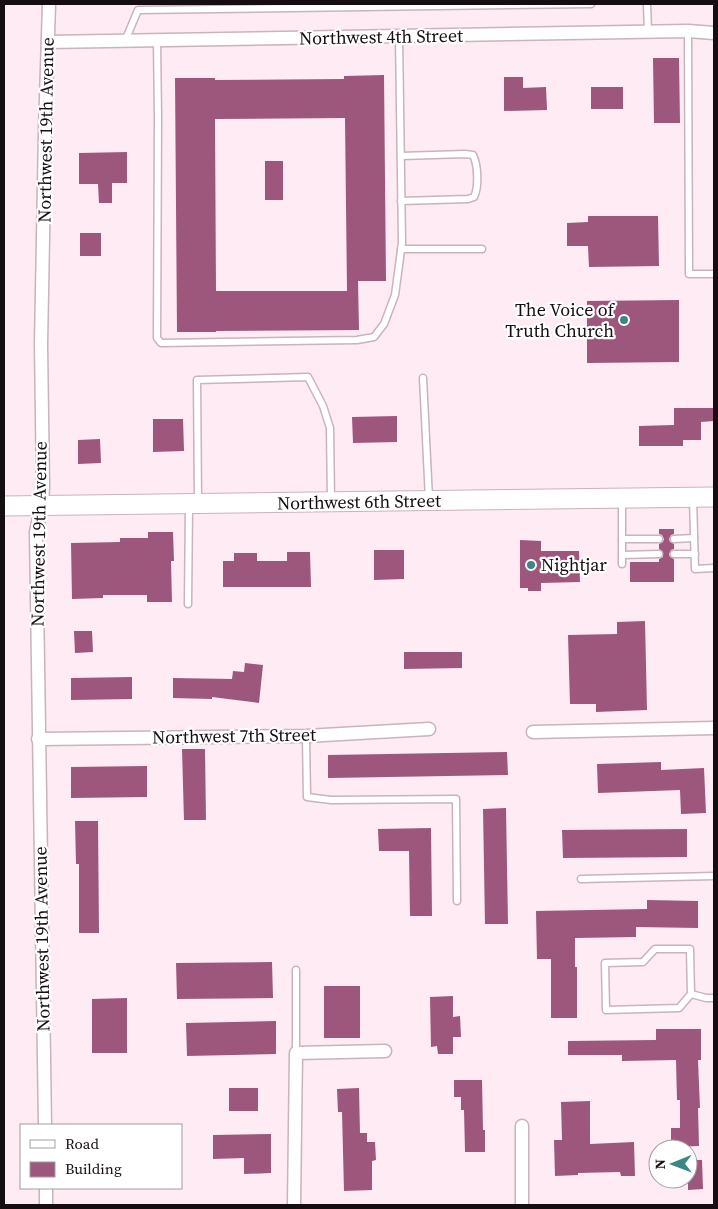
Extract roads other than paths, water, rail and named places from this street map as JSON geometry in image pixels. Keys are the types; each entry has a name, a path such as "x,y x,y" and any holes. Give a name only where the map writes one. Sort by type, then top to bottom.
{"main road":[{"name":"Northwest 6th Street","path":"4,506 714,497"}],"street":[{"name":"Northwest 19th Avenue","path":"45,1124 36,532 42,505 41,345 49,4"},
{"name":"Northwest 4th Street","path":"48,42 688,31 714,33"},
{"path":"533,732 714,728"},
{"name":"Northwest 7th Street","path":"38,739 306,736 430,729"},
{"path":"294,1205 296,1052 385,1051"},
{"path":"522,1126 522,1205"},
{"path":"46,1189 46,1205"}],"lane":[{"path":"125,41 138,10 591,4"},
{"path":"647,4 648,32"},
{"path":"688,31 688,274 714,274"},
{"path":"157,40 157,338 161,343 358,340 374,337 384,324 395,296 401,249 398,37"},
{"path":"401,156 465,154 473,156 476,161 477,191 474,197 468,199 401,201"},
{"path":"401,249 482,248"},
{"path":"188,604 194,504 197,380 308,377 323,406 330,428 331,502"},
{"path":"423,378 429,501"},
{"path":"693,497 695,568 714,568"},
{"path":"622,498 622,564"},
{"path":"674,539 694,538"},
{"path":"622,539 659,539"},
{"path":"622,555 659,554"},
{"path":"674,554 695,554"},
{"path":"306,736 307,797 331,800 456,799 457,901"},
{"path":"581,879 714,876"},
{"path":"690,949 691,994 679,1008 606,1010 605,963 644,962 656,950 690,949"},
{"path":"296,970 296,1052"},
{"path":"691,994 714,998"}],"place":[{"name":"The Voice of Truth Church","path":"624,320"},
{"name":"Nightjar","path":"531,565"}]}
